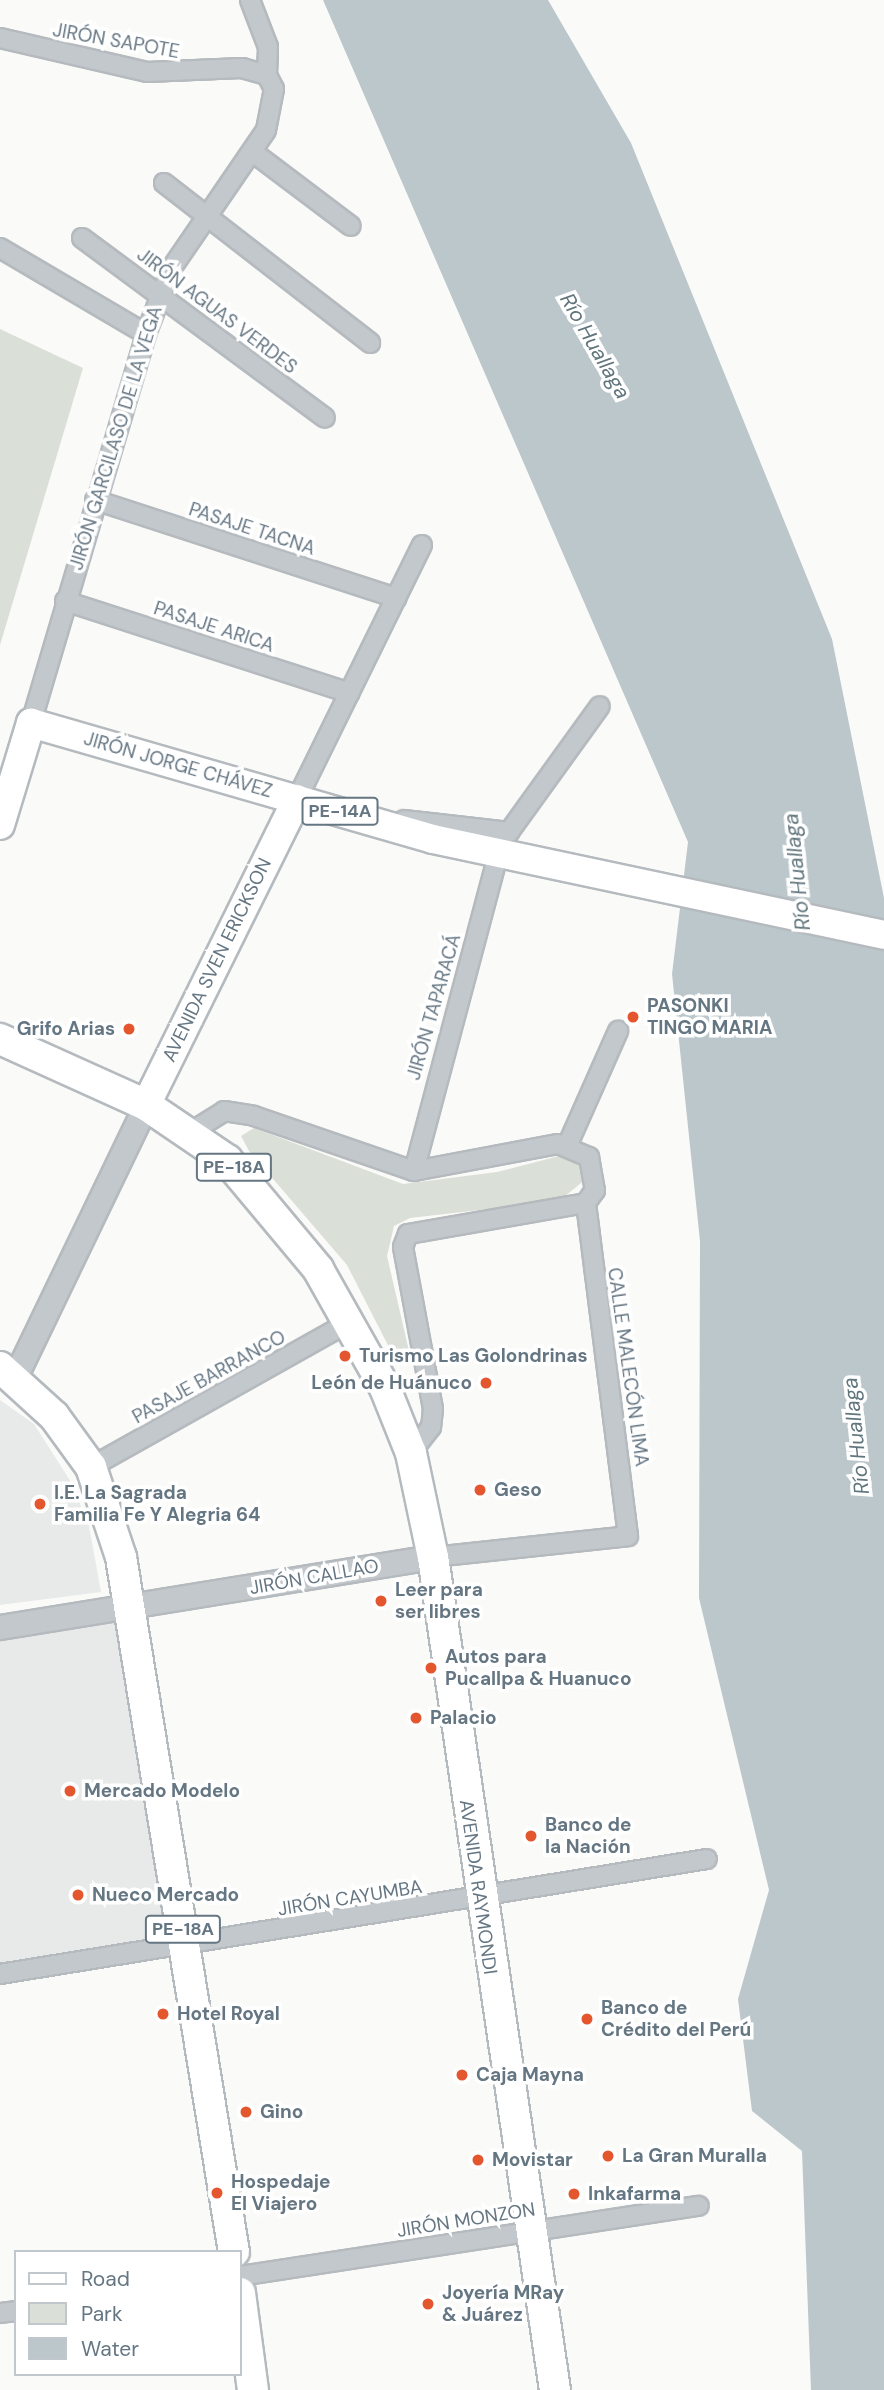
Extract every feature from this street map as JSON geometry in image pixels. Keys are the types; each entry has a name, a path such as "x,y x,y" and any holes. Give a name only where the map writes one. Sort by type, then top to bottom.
{"highway":[{"name":"PE-18A","path":"0,1039 146,1105 191,1132 227,1160 277,1214 348,1323"},
{"name":"AVENIDA RAYMONDI","path":"348,1323 385,1388 411,1453 433,1557 479,1898 555,2390"},
{"name":"PE-18A","path":"8,1372 91,1467 117,1544 186,1947 234,2250"},
{"path":"242,2308 253,2390"}],"main road":[{"name":"JIRÓN JORGE CHÁVEZ","path":"31,723 498,855 884,935"},
{"name":"JIRÓN GARCILASO DE LA VEGA","path":"0,825 31,723"},
{"name":"AVENIDA SVEN ERICKSON","path":"146,1105 298,799"}],"street":[{"name":"JIRÓN GARCILASO DE LA VEGA","path":"31,723 95,500 161,294 206,217 254,153 273,108 274,89 267,75 268,47 250,0"},
{"name":"JIRÓN SAPOTE","path":"0,38 147,72 242,68 267,75"},
{"path":"254,153 351,226"},
{"path":"164,183 370,343"},
{"name":"JIRÓN AGUAS VERDES","path":"82,238 326,418"},
{"path":"0,248 146,334"},
{"name":"PASAJE TACNA","path":"95,500 396,598"},
{"name":"AVENIDA SVEN ERICKSON","path":"298,799 422,545"},
{"name":"PASAJE ARICA","path":"65,601 350,693"},
{"path":"352,814 509,832 600,706"},
{"name":"JIRÓN TAPARACÁ","path":"414,1171 498,855"},
{"path":"568,1144 618,1031"},
{"name":"AVENIDA SVEN ERICKSON","path":"8,1372 146,1105"},
{"path":"191,1132 209,1116 244,1114 414,1171 568,1144"},
{"path":"411,1453 431,1427 433,1409 403,1247 408,1234 586,1203 595,1190 596,1170 568,1144"},
{"name":"CALLE MALECÓN LIMA","path":"586,1203 628,1536"},
{"name":"PASAJE BARRANCO","path":"91,1467 348,1323"},
{"name":"JIRÓN CALLAO","path":"0,1627 433,1557 628,1536"},
{"name":"JIRÓN CAYUMBA","path":"0,1974 186,1947 707,1859"},
{"name":"JIRÓN MONZON","path":"242,2276 699,2206"}],"shaded area":[{"name":"I.E. La Sagrada Familia Fe Y Alegria 64","path":"0,1400 34,1424 71,1482 89,1526 101,1592 0,1605"},
{"path":"121,1617 170,1937 0,1967 0,1638"}],"green space":[{"path":"0,329 83,368 0,645"},
{"path":"254,1128 403,1184 497,1172 563,1155 586,1170 586,1179 559,1201 410,1218 394,1226 387,1256 409,1351 405,1359 393,1355 347,1265 249,1151 241,1136"}],"water":[{"name":"Río Huallaga","path":"323,0 548,0 631,143 832,639 884,898 884,2390 811,2390 802,2151 752,2111 738,1999 769,1890 699,1598 700,1241 672,974 688,842"}],"place":[{"name":"PASONKI TINGO MARIA","path":"633,1017"},
{"name":"Grifo Arias","path":"129,1029"},
{"name":"Turismo Las Golondrinas","path":"345,1356"},
{"name":"León de Huánuco","path":"486,1383"},
{"name":"Geso","path":"480,1490"},
{"name":"I.E. La Sagrada Familia Fe Y Alegria 64","path":"40,1504"},
{"name":"Leer para ser libres","path":"381,1601"},
{"name":"Autos para Pucallpa & Huanuco","path":"431,1668"},
{"name":"Palacio","path":"416,1718"},
{"name":"Mercado Modelo","path":"70,1791"},
{"name":"Banco de la Nación","path":"531,1836"},
{"name":"Nueco Mercado","path":"78,1895"},
{"name":"Hotel Royal","path":"163,2014"},
{"name":"Banco de Crédito del Perú","path":"587,2019"},
{"name":"Caja Mayna","path":"462,2075"},
{"name":"Gino","path":"246,2112"},
{"name":"La Gran Muralla","path":"608,2156"},
{"name":"Movistar","path":"478,2160"},
{"name":"Hospedaje El Viajero","path":"217,2193"},
{"name":"Inkafarma","path":"574,2194"},
{"name":"Joyería MRay & Juárez","path":"428,2304"}]}
